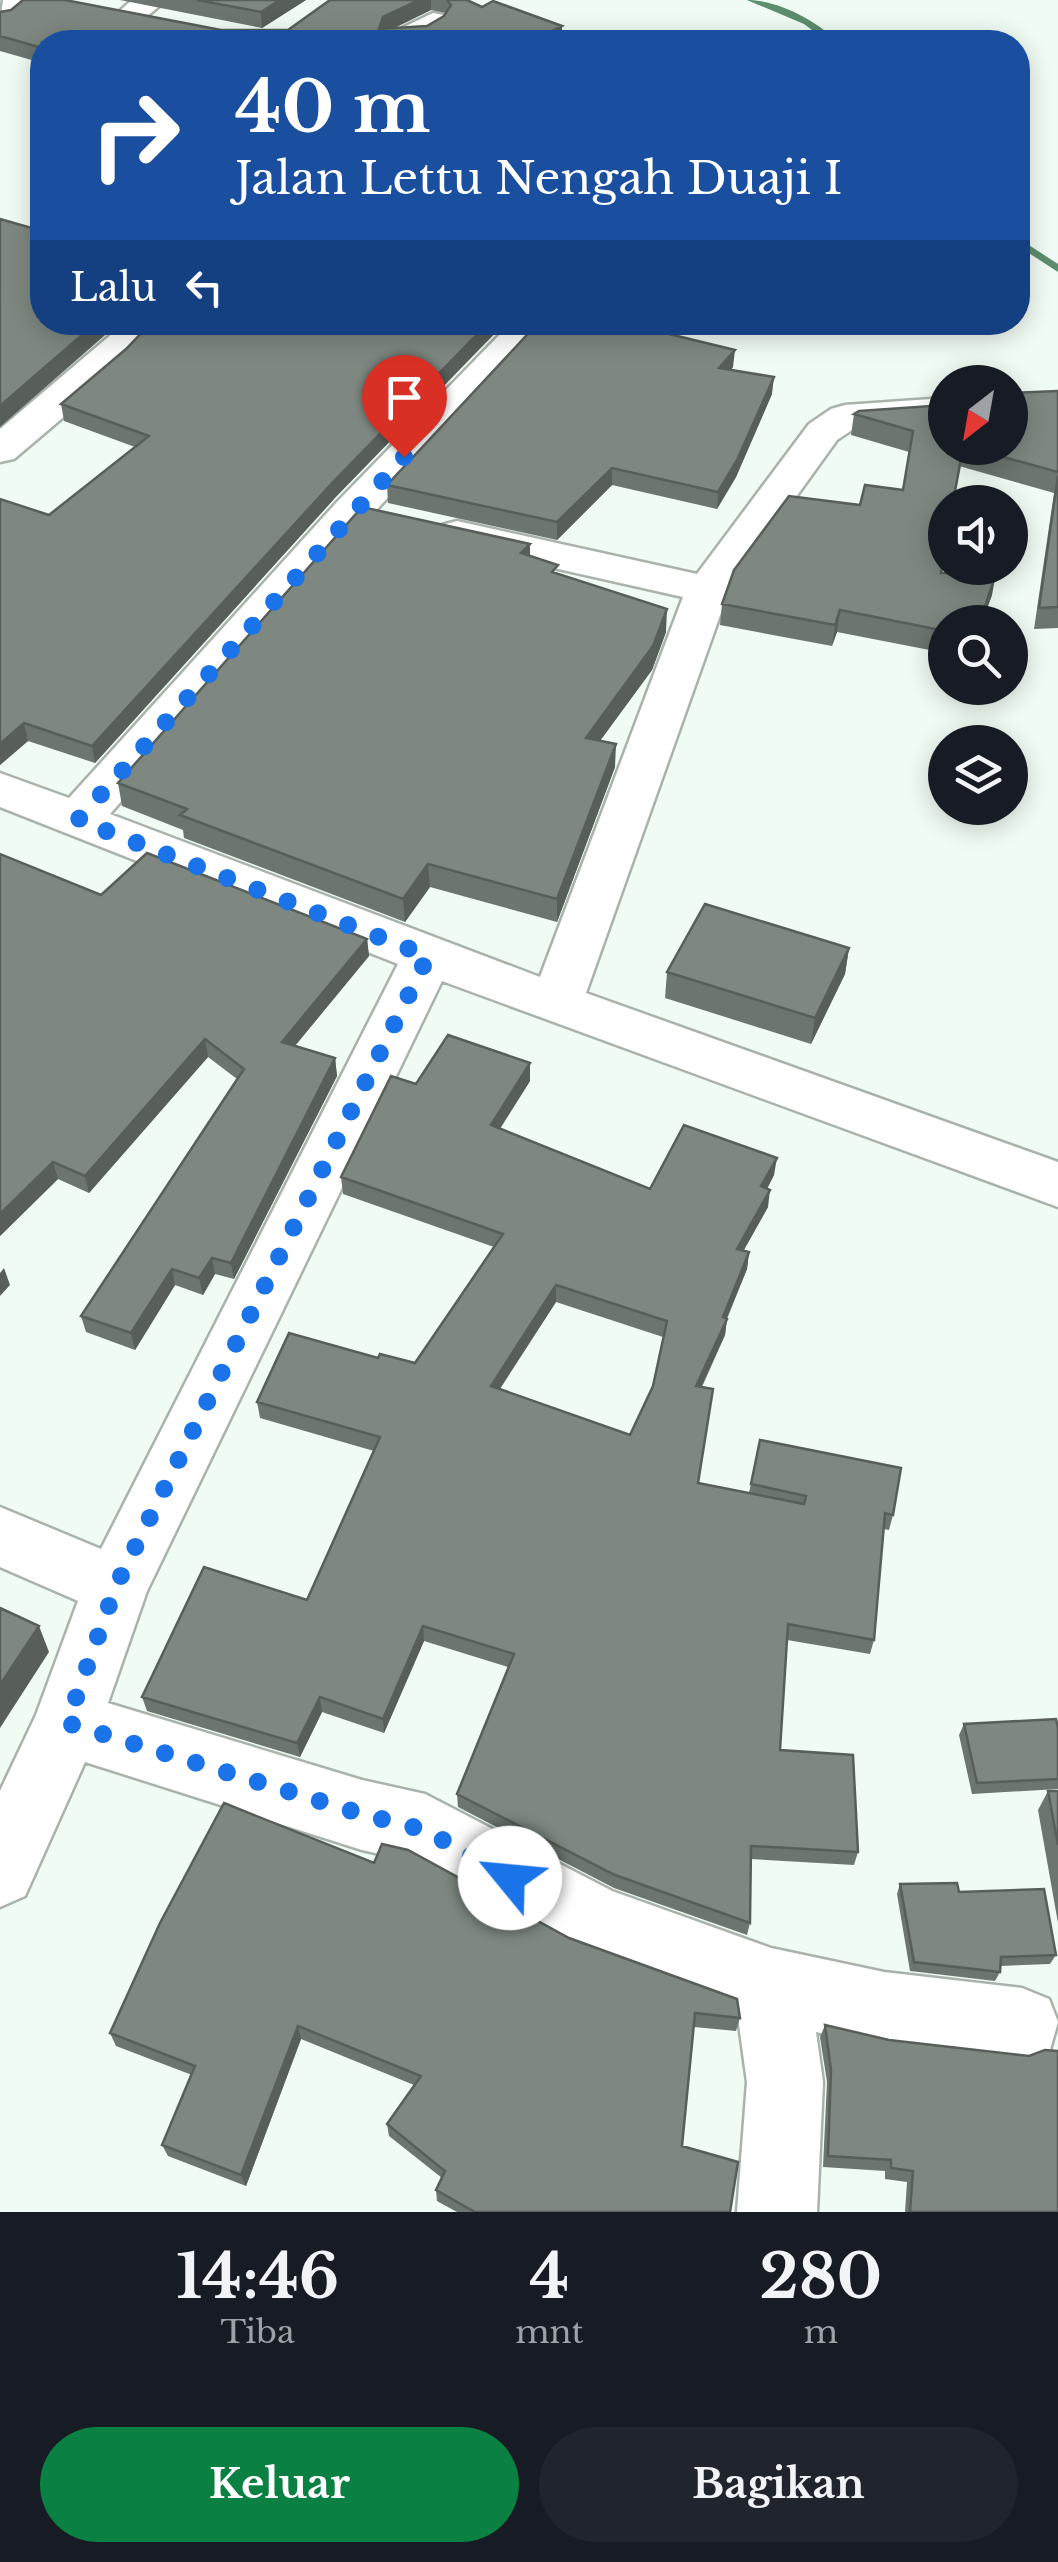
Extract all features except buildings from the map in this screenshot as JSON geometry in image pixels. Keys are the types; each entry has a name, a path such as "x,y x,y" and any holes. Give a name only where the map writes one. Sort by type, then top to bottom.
{"street":[{"path":"0,16 23,0"},
{"path":"92,8 149,12"},
{"path":"419,30 433,22"},
{"path":"0,450 46,407 136,335"},
{"path":"78,820 390,519 524,335"},
{"path":"557,1002 708,589 798,465 834,423 845,417 928,411"},
{"path":"390,519 708,589"},
{"path":"0,789 428,956 1058,1185"},
{"path":"0,1872 67,1723 116,1586 428,956"},
{"path":"0,1536 116,1586"},
{"path":"67,1723 425,1830 596,1922 771,1985 884,2010 1022,2026"},
{"path":"771,1985 784,2082 776,2212"}],"waterway":[{"path":"752,0 818,30"},
{"path":"1030,249 1058,269"}],"route":[{"path":"404,457 78,820 428,956 116,1586 67,1723 425,1830 510,1878"}]}
